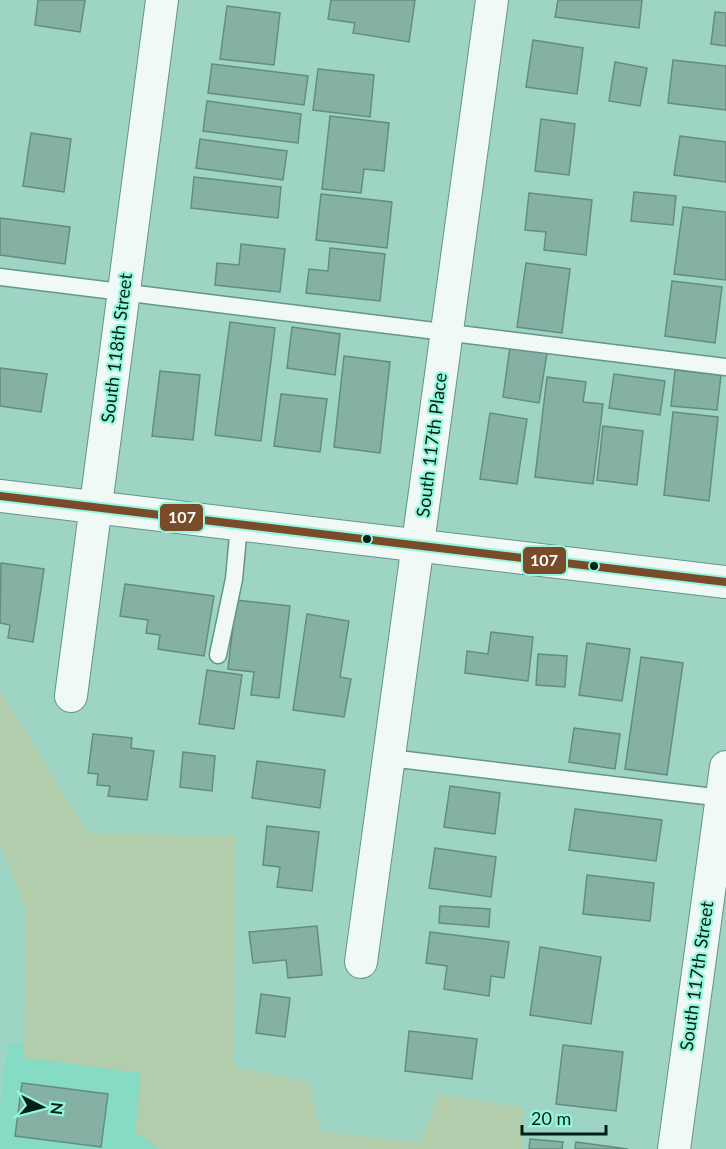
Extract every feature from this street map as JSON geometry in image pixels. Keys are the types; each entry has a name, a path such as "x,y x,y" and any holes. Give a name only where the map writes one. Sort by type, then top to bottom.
{"street":[{"name":"South 118th Street","path":"71,696 162,0"},
{"name":"South 117th Place","path":"361,962 492,0"},
{"path":"0,496 726,582"},
{"name":"South 117th Street","path":"674,1149 716,916 722,798 726,767"}],"lane":[{"path":"0,277 726,367"},
{"path":"218,655 234,579 239,525"},
{"path":"390,758 722,798"}],"shaded area":[{"path":"0,690 88,833 235,836 234,1066 309,1083 321,1132 420,1142 439,1094 524,1108 523,1149 160,1149 135,1132 141,1073 24,1058 26,912 0,842"},
{"path":"8,1043 166,1065 155,1149 0,1149 0,1108"}],"building":[{"path":"38,0 85,0 80,32 35,25"},
{"path":"331,0 415,0 409,42 353,33 355,23 328,19"},
{"path":"558,0 642,0 639,28 555,17"},
{"path":"227,6 280,13 274,65 220,59"},
{"path":"715,12 726,13 726,46 711,44"},
{"path":"533,40 583,48 577,94 526,87"},
{"path":"673,60 726,66 726,110 668,103"},
{"path":"615,62 647,68 640,106 609,101"},
{"path":"212,64 308,76 304,105 208,93"},
{"path":"318,69 374,75 370,117 313,110"},
{"path":"207,101 301,114 298,143 203,131"},
{"path":"330,116 389,123 384,171 364,169 361,193 322,189"},
{"path":"541,119 575,124 569,175 535,171"},
{"path":"31,133 71,139 64,192 23,186"},
{"path":"680,136 726,142 726,182 674,175"},
{"path":"200,139 287,151 283,180 196,168"},
{"path":"194,177 281,187 278,218 191,208"},
{"path":"634,192 676,196 673,225 631,221"},
{"path":"529,193 592,200 586,255 544,250 546,232 525,230"},
{"path":"321,194 392,202 387,248 316,240"},
{"path":"683,207 726,212 726,280 674,274"},
{"path":"0,218 70,227 65,264 0,255"},
{"path":"241,244 285,249 280,292 215,285 217,263 239,265"},
{"path":"330,248 385,254 380,301 306,293 309,269 328,271"},
{"path":"526,263 570,269 562,333 517,327"},
{"path":"672,281 722,287 715,343 665,336"},
{"path":"230,322 275,328 261,441 215,435"},
{"path":"292,327 340,334 335,375 287,368"},
{"path":"510,347 547,353 539,403 503,397"},
{"path":"344,356 390,362 380,453 334,447"},
{"path":"0,368 47,374 41,412 0,406"},
{"path":"675,370 721,375 717,410 671,406"},
{"path":"160,371 200,375 193,440 152,436"},
{"path":"614,374 665,381 660,415 609,408"},
{"path":"547,377 586,382 583,402 603,404 593,484 535,477"},
{"path":"281,394 327,399 320,452 274,446"},
{"path":"673,412 718,417 709,501 664,495"},
{"path":"490,413 527,419 517,484 480,479"},
{"path":"603,426 643,431 637,485 597,480"},
{"path":"1,563 44,569 33,642 8,638 10,625 0,623"},
{"path":"125,584 214,596 204,656 158,649 160,635 146,633 148,620 120,616"},
{"path":"236,600 290,606 279,698 251,695 254,672 228,669"},
{"path":"307,614 349,621 340,677 351,679 344,717 293,710"},
{"path":"491,632 533,637 528,681 465,673 467,651 488,654"},
{"path":"587,643 630,649 622,701 579,695"},
{"path":"538,654 567,656 565,687 536,685"},
{"path":"641,657 683,663 667,775 625,769"},
{"path":"207,670 242,675 234,729 199,724"},
{"path":"574,728 620,734 615,769 569,762"},
{"path":"93,734 132,738 131,748 154,751 147,800 108,796 110,786 97,785 98,774 88,773"},
{"path":"183,752 215,756 212,791 180,787"},
{"path":"257,761 325,770 320,808 252,798"},
{"path":"450,786 500,793 495,834 444,827"},
{"path":"575,809 662,820 656,861 569,850"},
{"path":"267,826 319,832 312,891 277,887 280,867 263,865"},
{"path":"435,848 496,857 491,897 429,888"},
{"path":"587,875 654,883 650,921 583,914"},
{"path":"440,906 490,909 489,927 439,923"},
{"path":"317,926 322,975 288,978 286,960 253,963 249,932"},
{"path":"430,932 509,942 504,978 491,976 489,996 444,989 447,966 426,963"},
{"path":"540,947 601,957 591,1024 530,1015"},
{"path":"261,994 290,998 285,1037 256,1033"},
{"path":"409,1031 477,1039 472,1079 405,1071"},
{"path":"563,1045 623,1052 616,1111 556,1104"},
{"path":"22,1083 108,1094 101,1147 15,1136"},
{"path":"530,1139 563,1142 562,1149 529,1149"},
{"path":"576,1142 628,1149 575,1149"}],"transit line":[{"name":"107","path":"0,496 726,582"}]}
